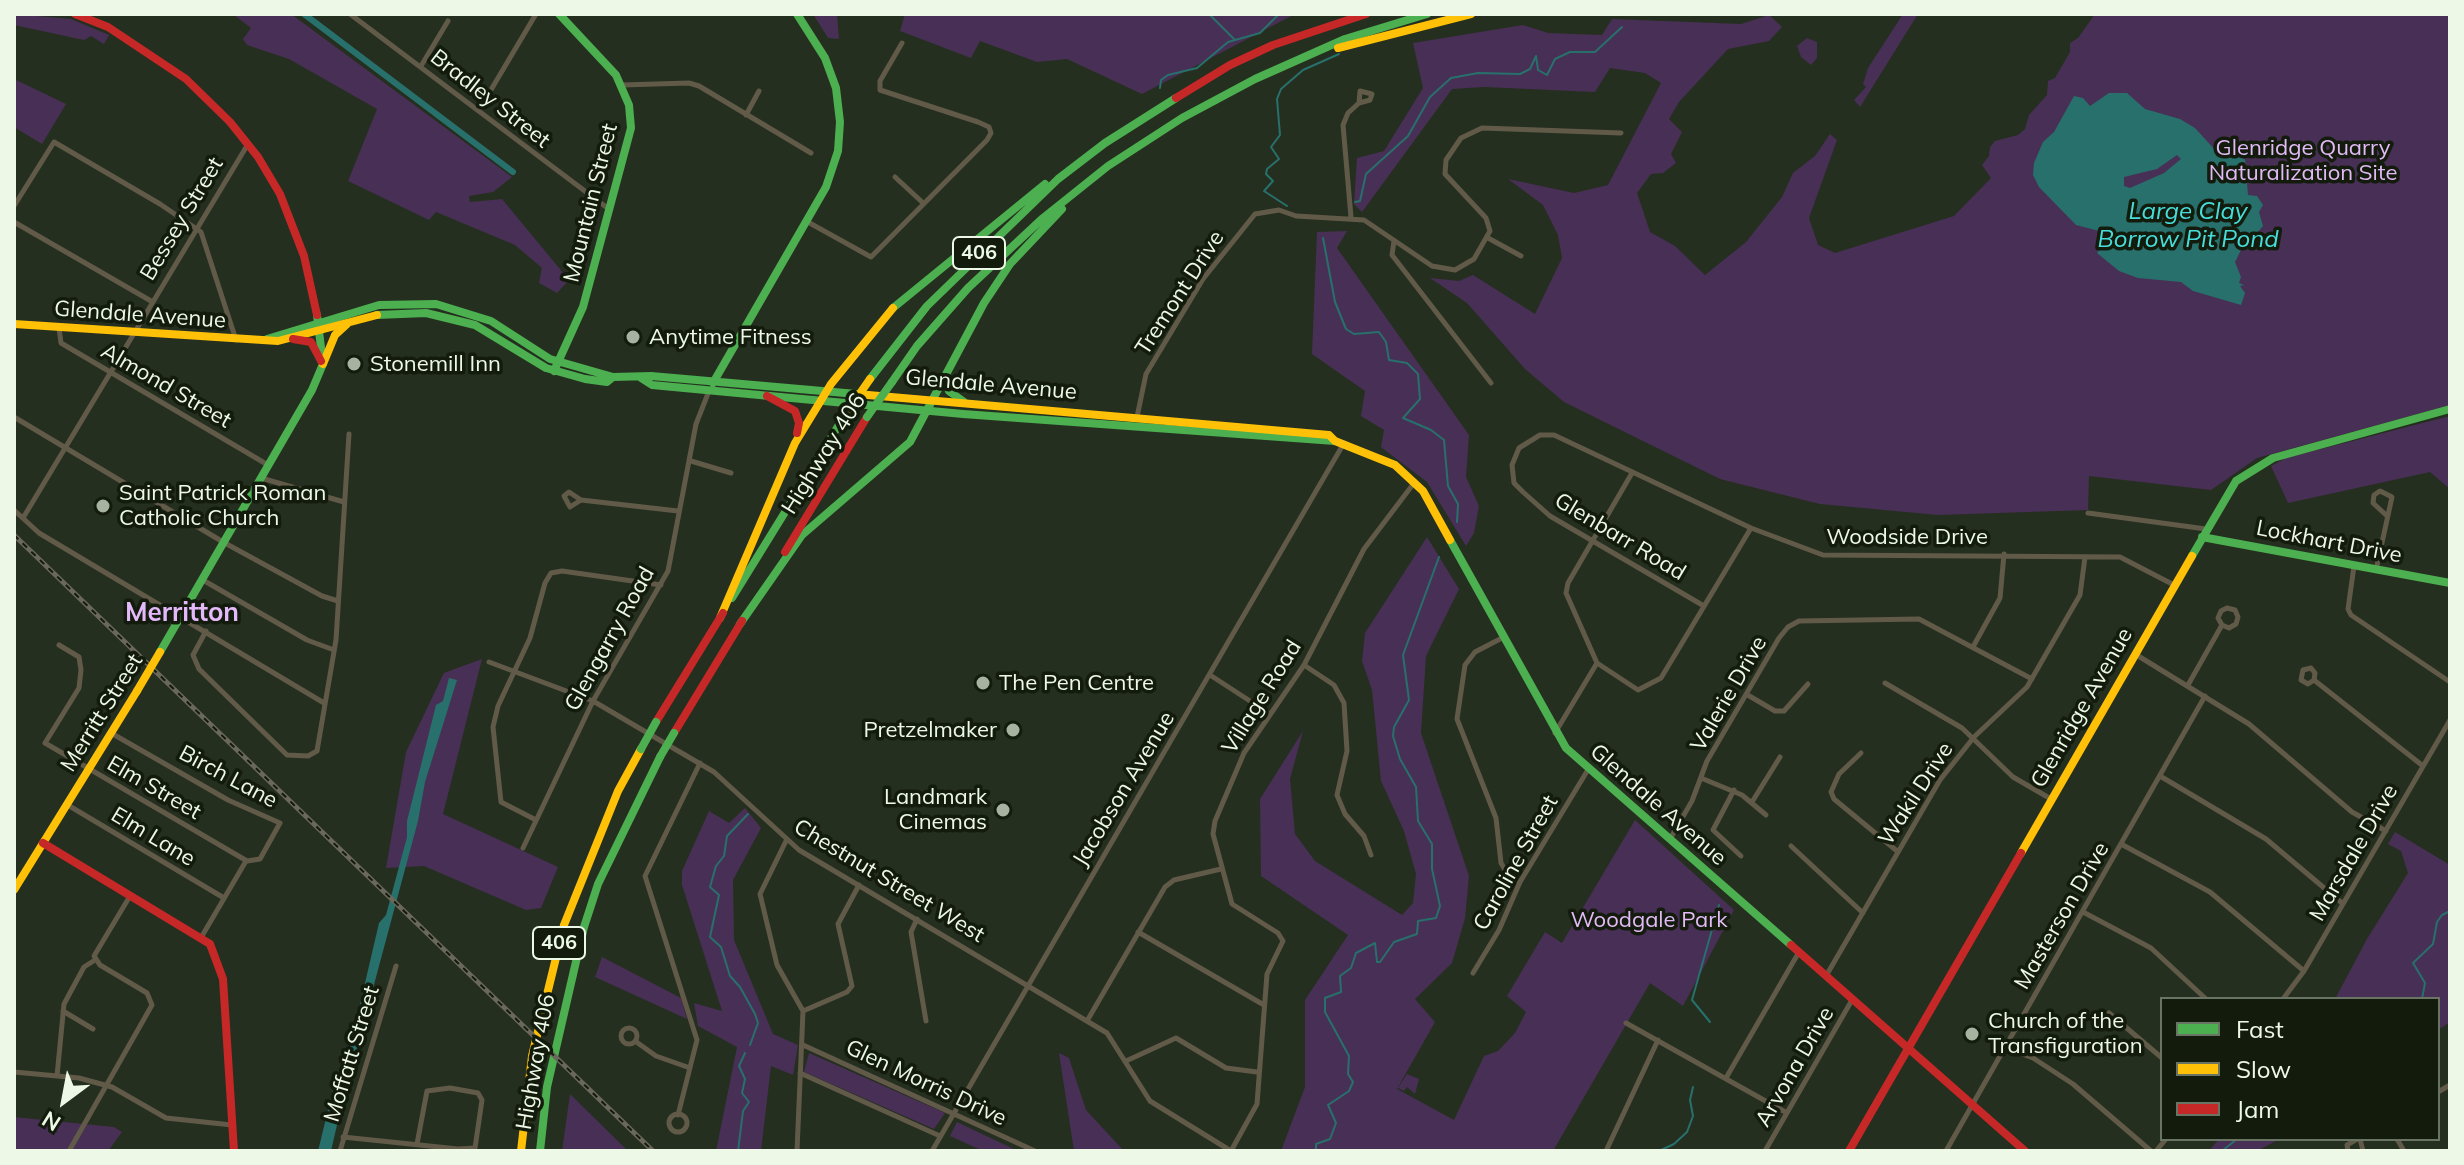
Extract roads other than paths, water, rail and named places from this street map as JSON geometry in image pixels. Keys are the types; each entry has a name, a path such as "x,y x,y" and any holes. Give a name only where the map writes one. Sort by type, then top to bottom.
{"main road":[{"path":"75,14 108,27 182,76 207,98 268,172 304,256 319,325 323,364"},
{"name":"Mountain Street","path":"556,367 583,307 631,128 622,85 604,59 559,14"},
{"path":"709,391 833,171 840,106 825,58 797,14"},
{"path":"1273,45 1353,14"},
{"name":"Highway 406","path":"521,1151 532,1056 564,925 618,791 656,722 870,379 927,306 980,252 1058,179 1105,143 1230,65 1273,45 1366,14"},
{"name":"Highway 406","path":"540,1151 552,1059 584,927 598,884 674,733 867,417 917,346 968,288 1043,218 1108,166 1194,111 1255,79 1345,39 1427,14"},
{"path":"1311,56 1415,25 1471,14"},
{"path":"787,459 826,390 866,337 901,300 1001,216 1105,143"},
{"path":"740,624 802,535 853,488 903,450 929,410 965,333 1010,264 1041,229 1108,166"},
{"name":"Glendale Avenue","path":"264,340 387,303 448,306 491,321 556,367"},
{"name":"Glendale Avenue","path":"14,324 264,340 286,339 319,325 401,312 454,318 487,331 556,367 607,382 613,377 714,381 1329,435 1395,465 1414,483 1440,517 1555,733 1589,768 2025,1151"},
{"name":"Merritt Street","path":"14,890 137,691 312,390 335,335 357,320"},
{"path":"286,339 311,342 323,364"},
{"path":"948,370 945,381 949,391 964,402"},
{"name":"Glendale Avenue","path":"641,378 652,385 709,391 1340,442"},
{"path":"720,618 798,432 798,417 791,407 767,396"},
{"name":"Glenridge Avenue","path":"1849,1151 2236,481 2257,464 2450,409"},
{"path":"1133,427 1137,417"},
{"name":"Lockhart Drive","path":"2204,533 2354,566 2450,582"},
{"path":"43,843 202,936 214,951 222,969 234,1151"}],"street":[{"name":"Bradley Street","path":"350,14 610,210"},
{"path":"479,110 536,14"},
{"path":"421,66 448,21"},
{"path":"806,221 871,257 991,133 978,122 885,94 879,87 902,43"},
{"path":"622,85 689,83 811,153"},
{"path":"746,115 759,91"},
{"path":"1351,217 1343,125 1348,113 1359,103"},
{"path":"1521,256 1488,238 1486,218 1445,174 1446,160 1461,138 1482,128 1621,133"},
{"path":"14,206 54,142 197,227 236,340"},
{"name":"Bessey Street","path":"23,518 248,144"},
{"path":"895,177 922,202"},
{"name":"Tremont Drive","path":"1137,417 1146,374 1203,279 1249,218 1268,209 1314,218 1351,217 1364,220 1432,266 1446,271 1465,266 1488,238"},
{"path":"14,222 151,301"},
{"path":"1394,241 1392,255 1491,383"},
{"name":"Almond Street","path":"59,328 61,343 268,465"},
{"name":"Glengarry Road","path":"523,848 534,819 593,701 661,585 674,550 678,511 691,461 696,424 709,391"},
{"path":"14,417 223,542 322,596 338,601"},
{"path":"206,631 193,655 199,669 287,755 308,756 317,751 334,650 349,434"},
{"name":"Woodside Drive","path":"1519,448 1540,435 1554,435 1751,528 1823,555 2004,554 2129,559 2174,585"},
{"name":"Jacobson Avenue","path":"932,1151 1210,675 1340,442"},
{"name":"Glenbarr Road","path":"1519,448 1512,465 1514,483 1550,516 1704,606"},
{"path":"691,461 731,473"},
{"path":"1632,473 1566,593 1597,663 1630,688 1645,689 1661,678 1751,528"},
{"path":"261,478 344,502"},
{"name":"Village Road","path":"1231,1151 1257,1104 1257,1072 1267,974 1283,941 1278,933 1232,904 1212,832 1215,821 1236,768 1304,665 1364,549 1414,483"},
{"path":"2376,570 2392,497 2380,491 2374,495 2373,503 2386,515"},
{"path":"581,500 678,511"},
{"path":"14,510 39,533 324,703"},
{"path":"2088,513 2204,533"},
{"path":"1974,645 2000,598 2004,554"},
{"name":"Wakil Drive","path":"1826,976 1940,780 1974,737 2032,679 2080,595 2085,557"},
{"path":"2354,566 2348,609 2351,615 2450,682"},
{"path":"534,819 501,802 493,727 530,638 545,583 551,573 562,571 661,585"},
{"path":"201,579 307,640 334,650"},
{"name":"Valerie Drive","path":"1670,839 1779,638 1799,621 1919,619 1974,645 2032,679"},
{"path":"2188,685 2222,625"},
{"path":"1502,638 1475,652 1465,665 1457,719 1496,818 1501,863 1507,873 1520,882"},
{"name":"Elm Street","path":"59,645 79,657 79,688 45,743 247,861"},
{"path":"2135,654 2249,724 2352,812 2386,831"},
{"name":"Chestnut Street West","path":"489,662 593,701 726,779 786,841 1107,1033 1150,1101 1231,1151"},
{"path":"1555,733 1597,663"},
{"path":"1304,665 1334,685 1344,703 1347,751 1337,795 1345,814 1364,836 1371,855"},
{"path":"1210,675 1270,714"},
{"path":"2314,680 2423,766"},
{"path":"1885,683 1974,737 2013,777 2051,799"},
{"path":"1746,694 1775,711 1784,711 1808,684"},
{"name":"Masterson Drive","path":"1946,1151 2205,696"},
{"name":"Marsdale Drive","path":"2284,997 2304,971 2450,720"},
{"name":"Birch Lane","path":"111,733 228,800 280,823 260,859 247,861"},
{"path":"1861,753 1839,774 1831,792 1834,799 1897,851"},
{"path":"1752,802 1780,757"},
{"path":"678,1115 697,1040 645,876 700,763"},
{"name":"Caroline Street","path":"1473,973 1499,930 1520,882 1589,768"},
{"path":"2160,776 2266,839 2342,903"},
{"path":"1701,778 1734,790 1766,815"},
{"path":"1734,790 1713,830 1741,856"},
{"name":"Elm Lane","path":"66,804 224,898"},
{"path":"786,841 762,887 761,903 777,965 803,1011 797,1151"},
{"path":"2121,844 2210,892 2304,971"},
{"path":"1791,846 1863,913"},
{"path":"202,936 247,861"},
{"path":"1087,1021 1165,887 1174,880 1221,869"},
{"path":"803,1011 847,992 852,986 838,924 859,885"},
{"path":"57,1076 63,1011 84,967 95,960 97,947 131,895"},
{"path":"2083,912 2151,948 2204,997"},
{"path":"917,919 911,932 926,1021"},
{"path":"1138,932 1264,1005"},
{"path":"1726,1078 1799,952"},
{"path":"69,1151 152,1001 147,993 95,960"},
{"name":"Moffatt Street","path":"340,1151 358,1100 396,966"},
{"name":"Arvona Drive","path":"1765,1151 1852,1000"},
{"path":"63,1011 93,1029"},
{"path":"2109,1013 2160,1056"},
{"path":"1626,1023 1787,1113"},
{"path":"1126,1061 1176,1038 1226,1068 1257,1072"},
{"path":"1606,1151 1658,1040"},
{"path":"635,1041 656,1056 690,1068"},
{"name":"Glen Morris Drive","path":"803,1045 1035,1151"},
{"path":"2006,1048 2033,1058 2073,1084 2153,1151"},
{"path":"14,1072 57,1076 106,1086 166,1118 232,1125"},
{"name":"Glen Morris Drive","path":"800,1073 940,1136"},
{"path":"343,1137 457,1150 475,1148 482,1100 478,1093 472,1089 434,1088 423,1097 417,1144"}],"water":[{"name":"Large Clay Borrow Pit Pond","path":"2109,93 2127,93 2145,109 2180,119 2195,128 2216,151 2245,159 2248,195 2257,196 2263,205 2259,212 2263,226 2251,240 2245,242 2235,262 2241,277 2239,283 2244,285 2240,286 2245,293 2241,305 2193,291 2181,282 2138,278 2119,271 2097,253 2104,243 2103,232 2076,225 2039,187 2033,175 2034,163 2043,142 2054,132 2074,96 2083,98 2090,106","holes":["2177,155 2181,159 2164,173 2130,188 2124,186 2124,177 2157,169"]},
{"path":"449,678 457,680 425,782 418,821 354,1059 357,1070 343,1099 331,1151 318,1151 337,1073 347,1060 379,923 386,915 407,837 407,821 436,705 443,701"}],"waterway":[{"path":"304,14 513,172"},
{"path":"1209,14 1234,39"},
{"path":"1160,88 1161,80 1168,75 1197,68 1228,42 1260,33 1279,14"},
{"path":"1355,202 1360,201 1366,174 1408,136 1430,97 1451,78 1478,73 1520,74 1530,69 1536,56 1538,70 1547,75 1555,59 1570,52 1595,52 1622,27"},
{"path":"1287,206 1264,191 1273,181 1266,174 1267,169 1279,159 1271,147 1280,135 1277,99 1281,89 1303,70 1339,54"},
{"path":"1323,238 1335,302 1346,329 1354,334 1379,332 1386,342 1389,360 1407,363 1418,374 1420,399 1403,418 1431,430 1444,440 1448,486 1458,504 1457,522"},
{"path":"1316,1151 1316,1144 1330,1139 1336,1123 1328,1105 1349,1091 1353,1082 1348,1074 1349,1056 1325,1012 1325,998 1341,992 1340,976 1351,968 1356,953 1375,943 1377,962 1380,962 1394,942 1417,934 1418,921 1436,918 1440,906 1432,869 1432,844 1418,821 1416,787 1400,759 1393,736 1394,727 1409,700 1403,655 1439,557"},
{"path":"748,814 727,836 724,856 716,866 710,887 719,895 710,937 721,947 730,976 755,1014 758,1023 750,1045"},
{"path":"1710,1022 1692,1000 1719,905"},
{"path":"2422,997 2425,983 2413,963 2433,944 2437,922 2450,911"},
{"path":"738,1151 743,1111 749,1102 742,1093 745,1079 739,1066 745,1053"},
{"path":"1659,1151 1674,1144 1687,1132 1693,1116 1690,1100 1693,1087"},
{"path":"2222,1151 2234,1141"}],"railway":[{"path":"14,535 653,1151"}],"place":[{"name":"Anytime Fitness","path":"633,337"},
{"name":"Stonemill Inn","path":"354,364"},
{"name":"Saint Patrick Roman Catholic Church","path":"103,506"},
{"name":"The Pen Centre","path":"983,683"},
{"name":"Pretzelmaker","path":"1013,730"},
{"name":"Landmark Cinemas","path":"1003,810"},
{"name":"Church of the Transfiguration","path":"1972,1034"}],"district":[{"name":"Merritton","path":"182,613"}],"park label":[{"name":"Glenridge Quarry Naturalization Site","path":"2303,160"},
{"name":"Woodgale Park","path":"1649,920"}]}
